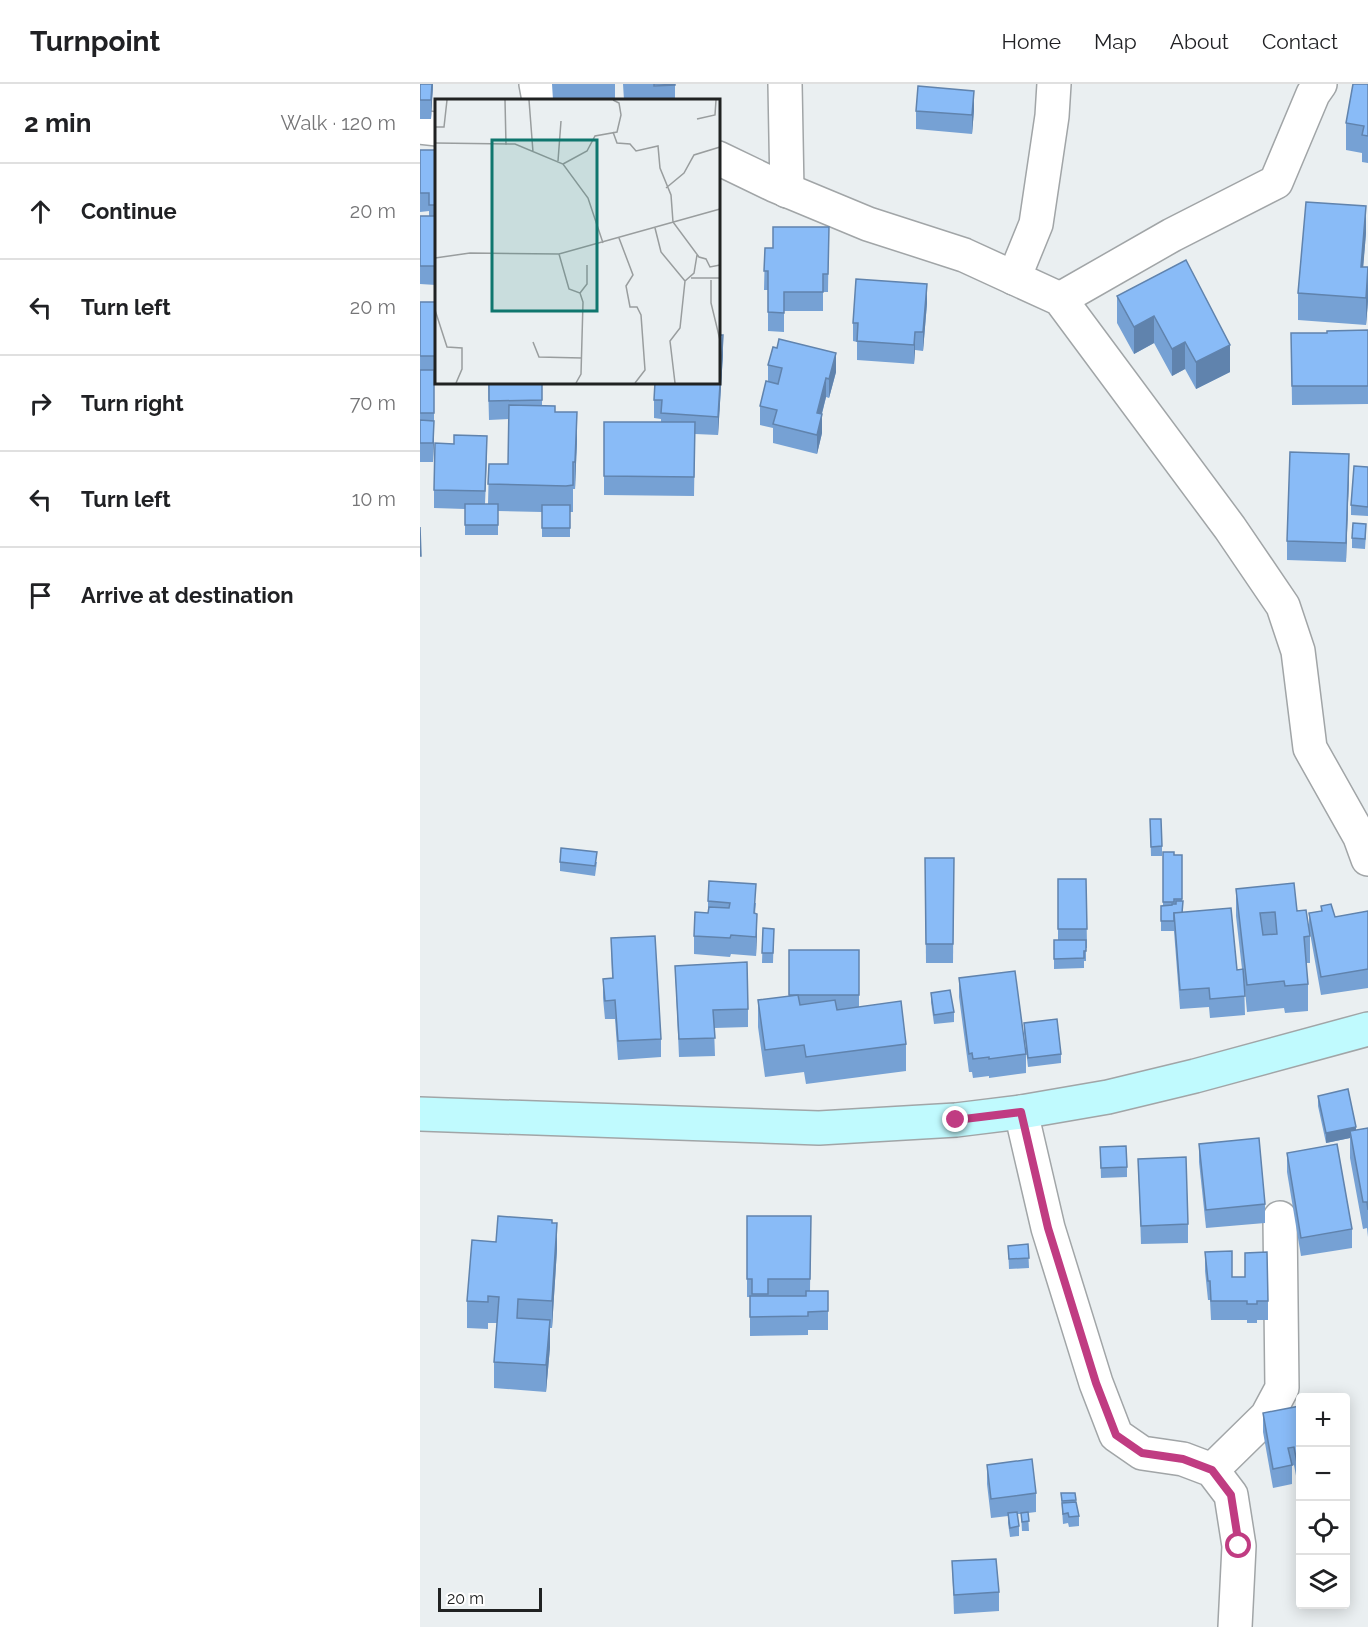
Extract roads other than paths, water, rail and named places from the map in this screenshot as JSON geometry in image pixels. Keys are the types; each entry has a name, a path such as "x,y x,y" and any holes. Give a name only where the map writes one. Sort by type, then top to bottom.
{"main road":[{"path":"420,1114 819,1128 956,1120 1021,1112 1108,1097 1368,1029"}],"street":[{"path":"536,84 539,99"},
{"path":"785,84 787,191"},
{"path":"1014,278 1036,224 1052,116 1054,84"},
{"path":"1060,299 1172,235 1276,182 1313,94 1320,84"},
{"path":"420,127 435,129"},
{"path":"720,159 787,191 868,224 964,255 1060,299 1230,528 1283,606 1298,651 1310,748 1359,837 1368,859"},
{"path":"1021,1112 1048,1228 1096,1383 1116,1435 1142,1453 1183,1459 1212,1470 1231,1495 1239,1546 1235,1627"},
{"path":"1212,1470 1267,1416 1282,1389 1280,1218"}]}
